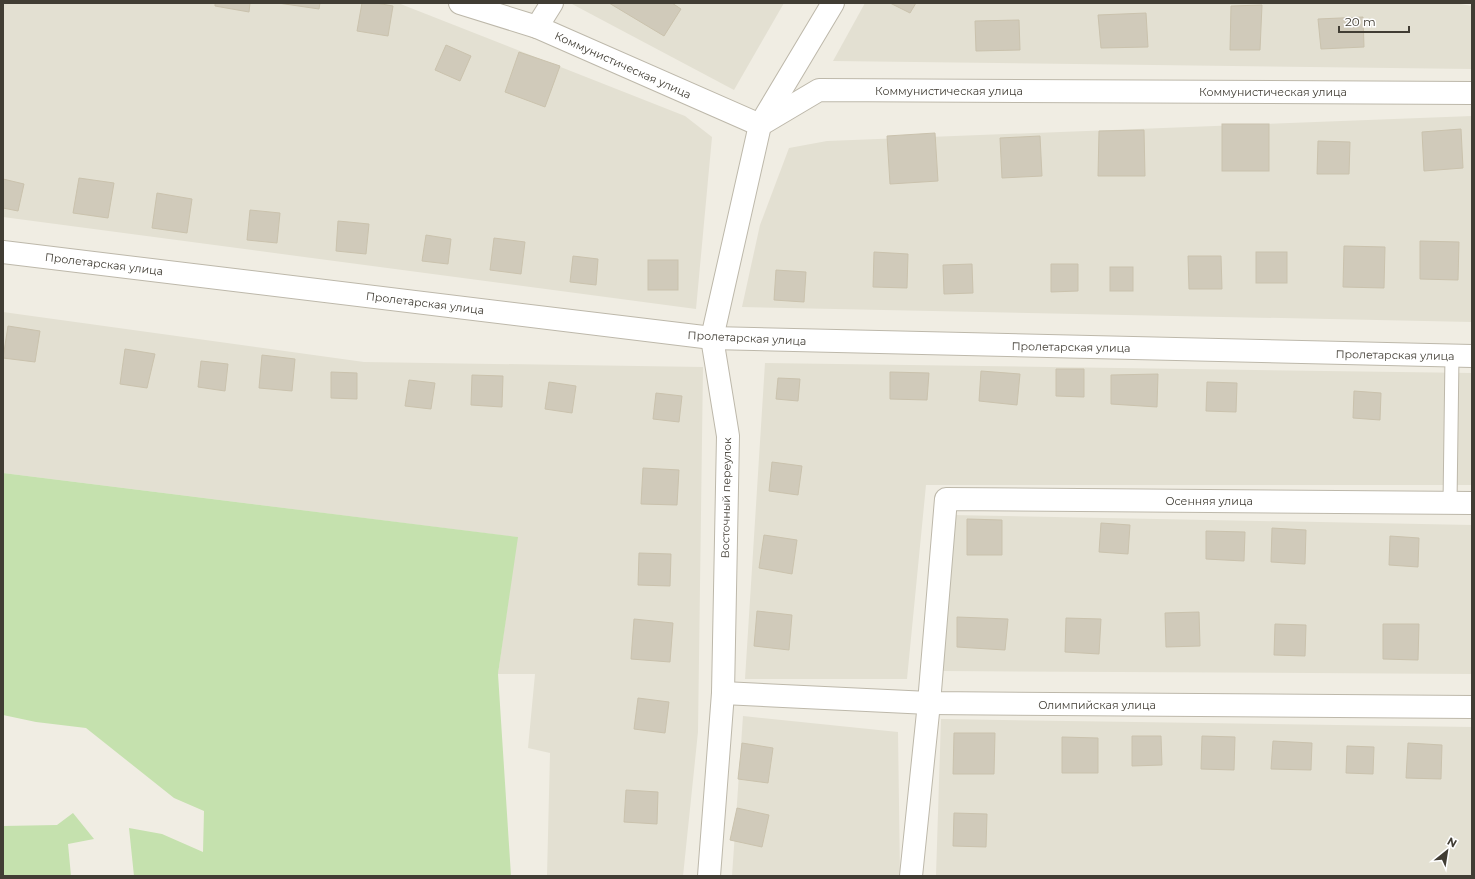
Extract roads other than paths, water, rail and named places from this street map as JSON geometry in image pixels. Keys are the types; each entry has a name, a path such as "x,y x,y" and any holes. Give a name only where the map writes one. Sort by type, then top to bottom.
{"street":[{"name":"Коммунистическая улица","path":"460,3 538,27 760,125 819,90 1472,93"},
{"path":"538,27 552,3"},
{"name":"Восточный переулок","path":"709,876 723,693 728,436 712,338 760,125 832,3"},
{"name":"Пролетарская улица","path":"3,252 712,338 1462,356"},
{"name":"Осенняя улица","path":"929,703 946,499 1472,503"},
{"name":"Олимпийская улица","path":"723,693 929,703 1472,707"},
{"path":"911,876 929,703"}],"lane":[{"path":"1450,503 1462,356"}]}
